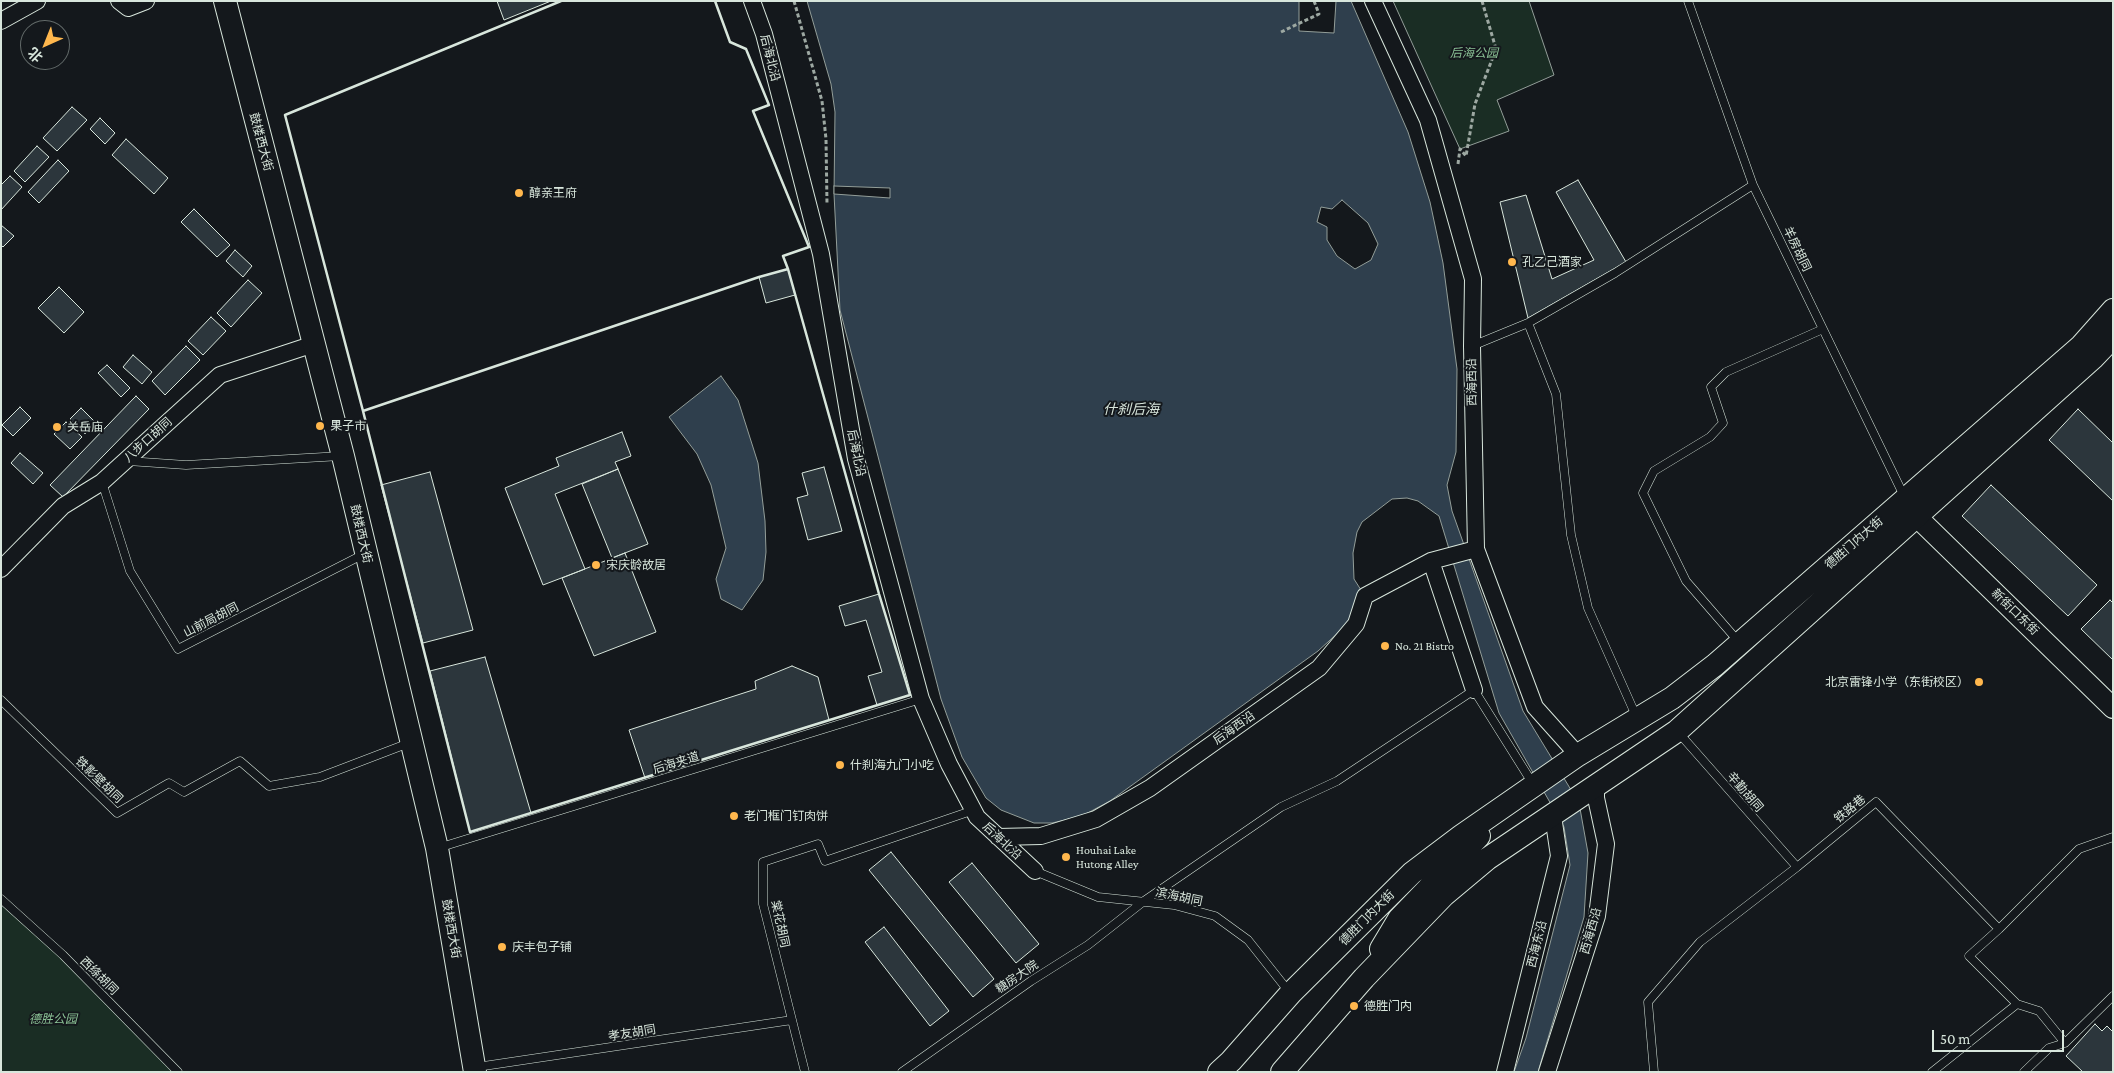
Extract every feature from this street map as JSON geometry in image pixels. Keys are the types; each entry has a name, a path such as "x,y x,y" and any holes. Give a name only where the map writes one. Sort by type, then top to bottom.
{"main road":[{"name":"鼓楼西大街","path":"225,1 343,456 437,848 475,1070"},
{"name":"德胜门内大街","path":"1282,1072 1364,978 1444,895 1487,859 1677,731 1734,682 1911,508 2081,346 2113,310"},
{"name":"德胜门内大街","path":"1582,759 1672,698 1716,665 1740,643 1911,508 2094,357 2113,337"},
{"name":"德胜门内大街","path":"1582,759 1666,721 1734,682"},
{"path":"1536,790 1582,759"},
{"name":"德胜门内大街","path":"1364,978 1398,919 1480,835 1536,790"},
{"name":"德胜门内大街","path":"1219,1072 1291,993 1412,873 1461,836 1536,790"}],"street":[{"path":"1,21 37,1"},
{"path":"119,1 128,8 146,1"},
{"name":"后海北沿","path":"752,1 764,34 820,254 856,459 921,699 976,817 1035,871"},
{"name":"西海西沿","path":"1373,1 1428,120 1474,279 1472,346 1476,549 1535,707 1582,759"},
{"name":"八步口胡同","path":"1,569 63,506 102,482 124,460 220,375 314,344"},
{"name":"新街口东街","path":"1911,508 2113,708"},
{"name":"后海西沿","path":"998,837 1041,836 1087,822 1096,819 1150,788 1319,668 1356,624 1365,596 1431,561 1476,549"},
{"path":"1431,561 1474,690"},
{"name":"西海西沿","path":"1547,1072 1597,916 1606,844 1596,798 1596,785"},
{"name":"西海东沿","path":"1505,1072 1559,856 1553,816"}],"lane":[{"name":"羊房胡同","path":"1688,1 1753,185 1911,508"},
{"path":"1472,346 1528,323 1615,273 1753,185"},
{"path":"1528,323 1556,394 1571,535 1588,608 1638,720"},
{"path":"1740,643 1686,581 1643,492 1654,471 1710,437 1723,423 1711,387 1726,372 1823,329"},
{"path":"124,460 186,465 343,456"},
{"name":"山前局胡同","path":"102,482 130,571 178,649 365,553"},
{"path":"1474,690 1536,790"},
{"name":"糖房大院","path":"902,1072 1031,980 1088,945 1144,901 1281,807 1337,781 1474,690"},
{"name":"后海夹道","path":"437,848 921,699"},
{"name":"铁影壁胡同","path":"1,700 117,813 169,783 184,792 240,762 269,786 320,777 411,743"},
{"name":"辛勤胡同","path":"1677,731 1797,867"},
{"name":"铁路巷","path":"1654,1072 1648,1002 1700,942 1797,867 1876,802 1999,929"},
{"name":"棠花胡同","path":"805,1072 763,904 762,862 818,844 825,861 974,810"},
{"path":"2065,1043 2039,1011 2017,1004 1970,956 2079,849 2113,837"},
{"name":"滨海胡同","path":"1035,871 1098,896 1174,905 1215,916 1248,940 1291,993"},
{"name":"西绦胡同","path":"1,899 63,955 178,1072"},
{"path":"2024,1072 2049,1048 2065,1043 2113,996"},
{"path":"1932,1072 2017,1004"},
{"name":"孝友胡同","path":"475,1070 792,1020"}],"path":[{"path":"794,1 822,101 826,139 827,206"},
{"path":"1281,32 1319,14 1314,1"},
{"path":"1458,168 1460,149 1466,156 1475,104 1496,49 1482,1"}],"green space":[{"name":"后海公园","path":"1393,1 1529,1 1554,75 1497,100 1509,131 1460,149"},
{"name":"德胜公园","path":"1,899 178,1072 1,1072"}],"water":[{"name":"什刹后海","path":"807,1 1299,1 1299,31 1334,33 1336,1 1351,1 1408,132 1430,202 1443,263 1457,369 1456,452 1447,485 1452,511 1523,711 1579,803 1588,853 1584,917 1538,1072 1514,1072 1526,1038 1570,865 1564,827 1499,713 1439,516 1418,501 1407,498 1392,499 1362,522 1357,532 1353,553 1354,579 1361,590 1351,621 1318,651 1110,801 1082,816 1052,823 1034,823 1001,810 986,798 962,757 941,699 840,310 834,194 835,112 831,84","holes":["1342,200 1368,223 1378,244 1371,260 1355,269 1337,256 1327,240 1327,227 1317,222 1321,207 1332,209"]},
{"path":"721,376 738,400 758,463 765,521 766,552 763,580 742,610 721,599 716,579 726,548 711,485 697,454 669,417"}],"pier":[{"path":"834,186 890,188 890,198 834,194"}],"building":[{"path":"497,1 551,1 504,20"},
{"path":"72,107 87,120 57,151 43,138"},
{"path":"100,118 115,133 105,144 90,129"},
{"path":"126,139 168,178 154,194 112,155"},
{"path":"37,146 49,157 25,182 14,171"},
{"path":"58,160 69,171 39,203 28,192"},
{"path":"10,176 22,187 1,210 1,185"},
{"path":"1578,180 1626,262 1528,318 1500,202 1526,195 1552,279 1594,260 1556,192"},
{"path":"194,209 230,245 217,257 181,222"},
{"path":"1,225 14,236 3,247 1,245"},
{"path":"235,250 252,266 243,277 226,261"},
{"path":"788,269 795,295 766,303 759,277"},
{"path":"248,280 262,293 231,327 217,313"},
{"path":"59,287 84,312 64,333 38,308"},
{"path":"211,317 226,331 203,355 188,341"},
{"path":"186,346 200,360 165,395 152,381"},
{"path":"133,355 152,372 142,384 123,367"},
{"path":"107,365 130,388 121,397 98,373"},
{"path":"136,396 149,409 63,497 50,485"},
{"path":"20,407 31,418 13,436 2,425"},
{"path":"81,408 96,423 85,434 70,419"},
{"path":"2078,409 2113,443 2113,501 2049,440"},
{"path":"66,422 82,437 70,449 54,434"},
{"path":"622,432 631,456 615,462 618,469 555,494 585,569 543,585 505,488 559,466 556,458"},
{"path":"20,453 43,473 33,484 11,463"},
{"path":"824,467 842,531 808,540 797,498 808,495 802,473"},
{"path":"618,469 648,544 612,558 582,484"},
{"path":"430,472 473,630 423,643 381,485"},
{"path":"1991,485 2097,585 2068,616 1962,516"},
{"path":"625,553 656,632 594,656 562,578"},
{"path":"879,594 910,695 877,705 868,676 882,672 866,620 845,626 839,606"},
{"path":"2110,600 2113,603 2113,660 2081,629"},
{"path":"485,657 531,813 470,832 430,671"},
{"path":"792,666 818,677 829,720 645,778 629,730 756,689 755,681"},
{"path":"891,852 994,979 973,997 869,870"},
{"path":"972,863 1039,944 1016,963 949,882"},
{"path":"884,927 949,1011 930,1026 865,942"},
{"path":"2095,1024 2102,1031 2107,1026 2113,1032 2113,1072 2083,1072 2066,1056"}],"wall":[{"path":"366,410 363,411 285,115 561,1"},
{"path":"715,1 730,42 746,49 769,105 753,111 809,247 783,256 788,269"},
{"path":"788,269 879,594 910,695 470,832 363,411 759,277 788,269"}],"place":[{"name":"醇亲王府","path":"519,193"},
{"name":"孔乙己酒家","path":"1512,262"},
{"name":"果子市","path":"320,426"},
{"name":"关岳庙","path":"57,427"},
{"name":"宋庆龄故居","path":"596,565"},
{"name":"No. 21 Bistro","path":"1385,646"},
{"name":"北京雷锋小学（东街校区）","path":"1979,682"},
{"name":"什刹海九门小吃","path":"840,765"},
{"name":"老门框门钉肉饼","path":"734,816"},
{"name":"Houhai Lake Hutong Alley","path":"1066,857"},
{"name":"庆丰包子铺","path":"502,947"},
{"name":"德胜门内","path":"1354,1006"}]}
